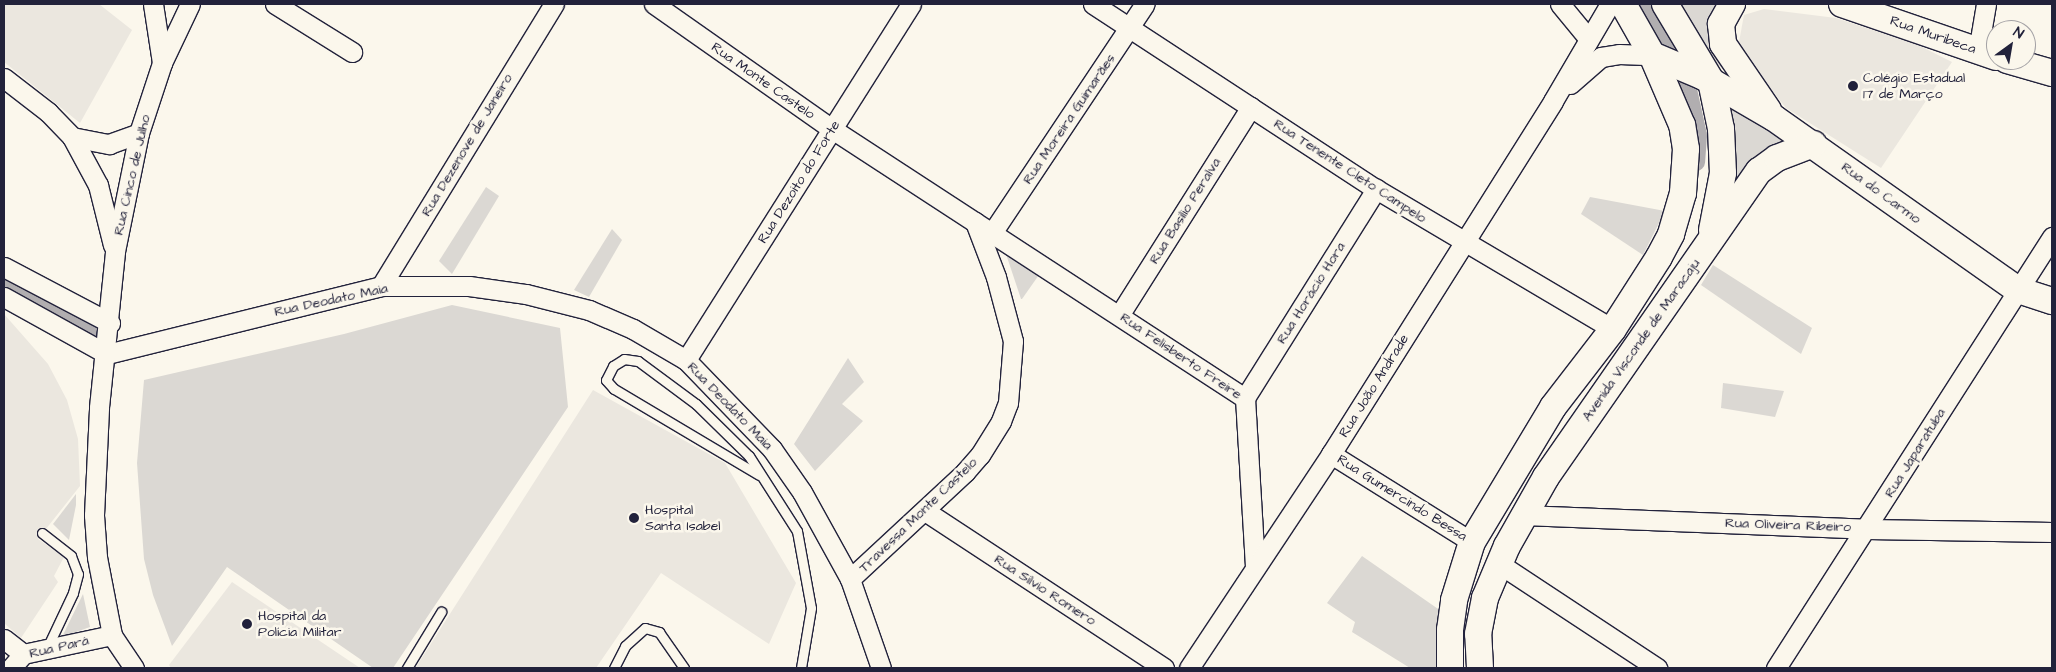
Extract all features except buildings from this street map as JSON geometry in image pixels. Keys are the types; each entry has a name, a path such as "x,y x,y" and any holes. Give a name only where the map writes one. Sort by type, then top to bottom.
{"main road":[{"path":"1450,668 1450,630 1454,600 1472,542 1553,407 1612,329 1660,257 1671,234 1683,192 1686,150 1682,125 1660,58 1623,4"},
{"name":"Avenida Visconde de Maracaju","path":"1480,668 1478,634 1485,598 1498,563 1523,515 1571,437 1709,243 1724,154 1706,78 1665,4"},
{"path":"1732,4 1721,24 1723,44 1774,118"},
{"name":"Rua Muribeca","path":"1842,4 1986,54"},
{"name":"Rua do Carmo","path":"1660,58 1706,78 1774,118 2018,290 2052,301"},
{"path":"2036,68 2052,73"},
{"path":"1709,243 1759,171 1777,158 1813,144"}],"street":[{"path":"153,4 162,63"},
{"name":"Rua Cinco de Julho","path":"112,635 97,557 94,516 96,437 110,323 115,252 140,133 162,63 190,4"},
{"path":"275,4 352,52"},
{"name":"Rua Dezenove de Janeiro","path":"381,286 554,4"},
{"name":"Rua Monte Castelo","path":"654,4 832,129 975,222"},
{"name":"Rua Dezoito do Forte","path":"686,360 911,4"},
{"name":"Rua Tenente Cleto Campelo","path":"1093,4 1376,189 1612,329"},
{"name":"Rua Moreira Guimarães","path":"992,233 1146,4"},
{"path":"1560,4 1588,38"},
{"name":"Rua João Andrade","path":"1189,668 1332,454 1553,101 1588,38 1610,4"},
{"path":"1986,4 1986,20"},
{"name":"Rua João Andrade","path":"1553,101 1602,57 1619,54 1660,58"},
{"path":"4,78 48,112 72,138 98,185 115,252"},
{"name":"Rua Basilio Peralva","path":"1120,314 1251,107"},
{"path":"72,138 109,144 140,133"},
{"name":"Rua Horácio Hora","path":"1245,398 1376,189"},
{"name":"Rua Felisberto Freire","path":"975,222 1120,314 1245,398 1255,567"},
{"name":"Travessa Monte Castelo","path":"850,579 925,512 980,455 998,428 1008,403 1013,341 996,276 975,222"},
{"name":"Rua Japaratuba","path":"1776,668 1867,529 2052,237"},
{"path":"4,267 110,323"},
{"name":"Rua Deodato Maia","path":"106,354 381,286 469,286 564,302 633,329 686,360 772,449 802,492 850,579 881,668"},
{"path":"4,297 106,354"},
{"name":"Rua Gumercindo Bessa","path":"1332,454 1472,542"},
{"name":"Rua Sílvio Romero","path":"925,512 1164,668"},
{"name":"Rua Oliveira Ribeiro","path":"1523,515 1867,529 2052,532"},
{"path":"1498,563 1657,668"},
{"path":"112,635 134,668"},
{"name":"Rua Pará","path":"17,661 46,650 112,635"},
{"path":"4,639 17,661"}],"lane":[{"path":"759,475 614,389 606,380 613,366 624,360 638,361 696,404 749,456 759,475 797,532 808,576 811,608 801,668"},
{"path":"42,533 71,556 78,574 73,593 46,650"},
{"path":"407,668 441,612"},
{"path":"614,668 626,646 645,628 659,632 684,668"}],"shaded area":[{"path":"4,4 99,4 132,30 80,123 4,62"},
{"path":"1675,4 1726,4 1727,73 1705,52"},
{"name":"Colégio Estadual 17 de Março","path":"1764,9 1836,18 1918,45 1952,62 1881,168 1786,108 1752,65 1739,42 1744,15"},
{"path":"1721,95 1795,144 1731,195"},
{"path":"486,187 499,196 452,274 439,261"},
{"path":"1590,197 1665,211 1643,255 1581,214"},
{"path":"612,229 622,240 589,297 574,290"},
{"path":"1004,248 1041,272 1022,299 1021,299"},
{"path":"1713,265 1812,328 1801,354 1701,285"},
{"path":"452,305 560,328 568,407 393,668 373,668 227,567 172,646 153,595 144,559 137,463 144,380 344,334"},
{"path":"4,314 48,364 67,400 78,439 80,486 38,539 64,557 54,576 58,582 21,638 4,623"},
{"path":"848,358 864,382 842,404 863,421 815,471 794,444"},
{"path":"1723,383 1784,391 1775,417 1721,408"},
{"name":"Hospital Santa Isabel","path":"593,390 725,463 796,583 769,644 661,573 596,668 416,667"},
{"path":"76,494 76,505 69,540 53,524"},
{"path":"1362,556 1441,611 1439,668 1410,668 1352,632 1355,622 1327,603"},
{"name":"Hospital da Polícia Militar","path":"232,582 360,668 171,668 169,665"},
{"path":"83,594 90,627 62,637"}],"waterway":[{"path":"1644,4 1687,85 1698,135 1696,162"},
{"path":"4,282 97,332"}],"place":[{"name":"Colégio Estadual 17 de Março","path":"1853,86"},
{"name":"Hospital Santa Isabel","path":"634,518"},
{"name":"Hospital da Polícia Militar","path":"247,624"}]}
